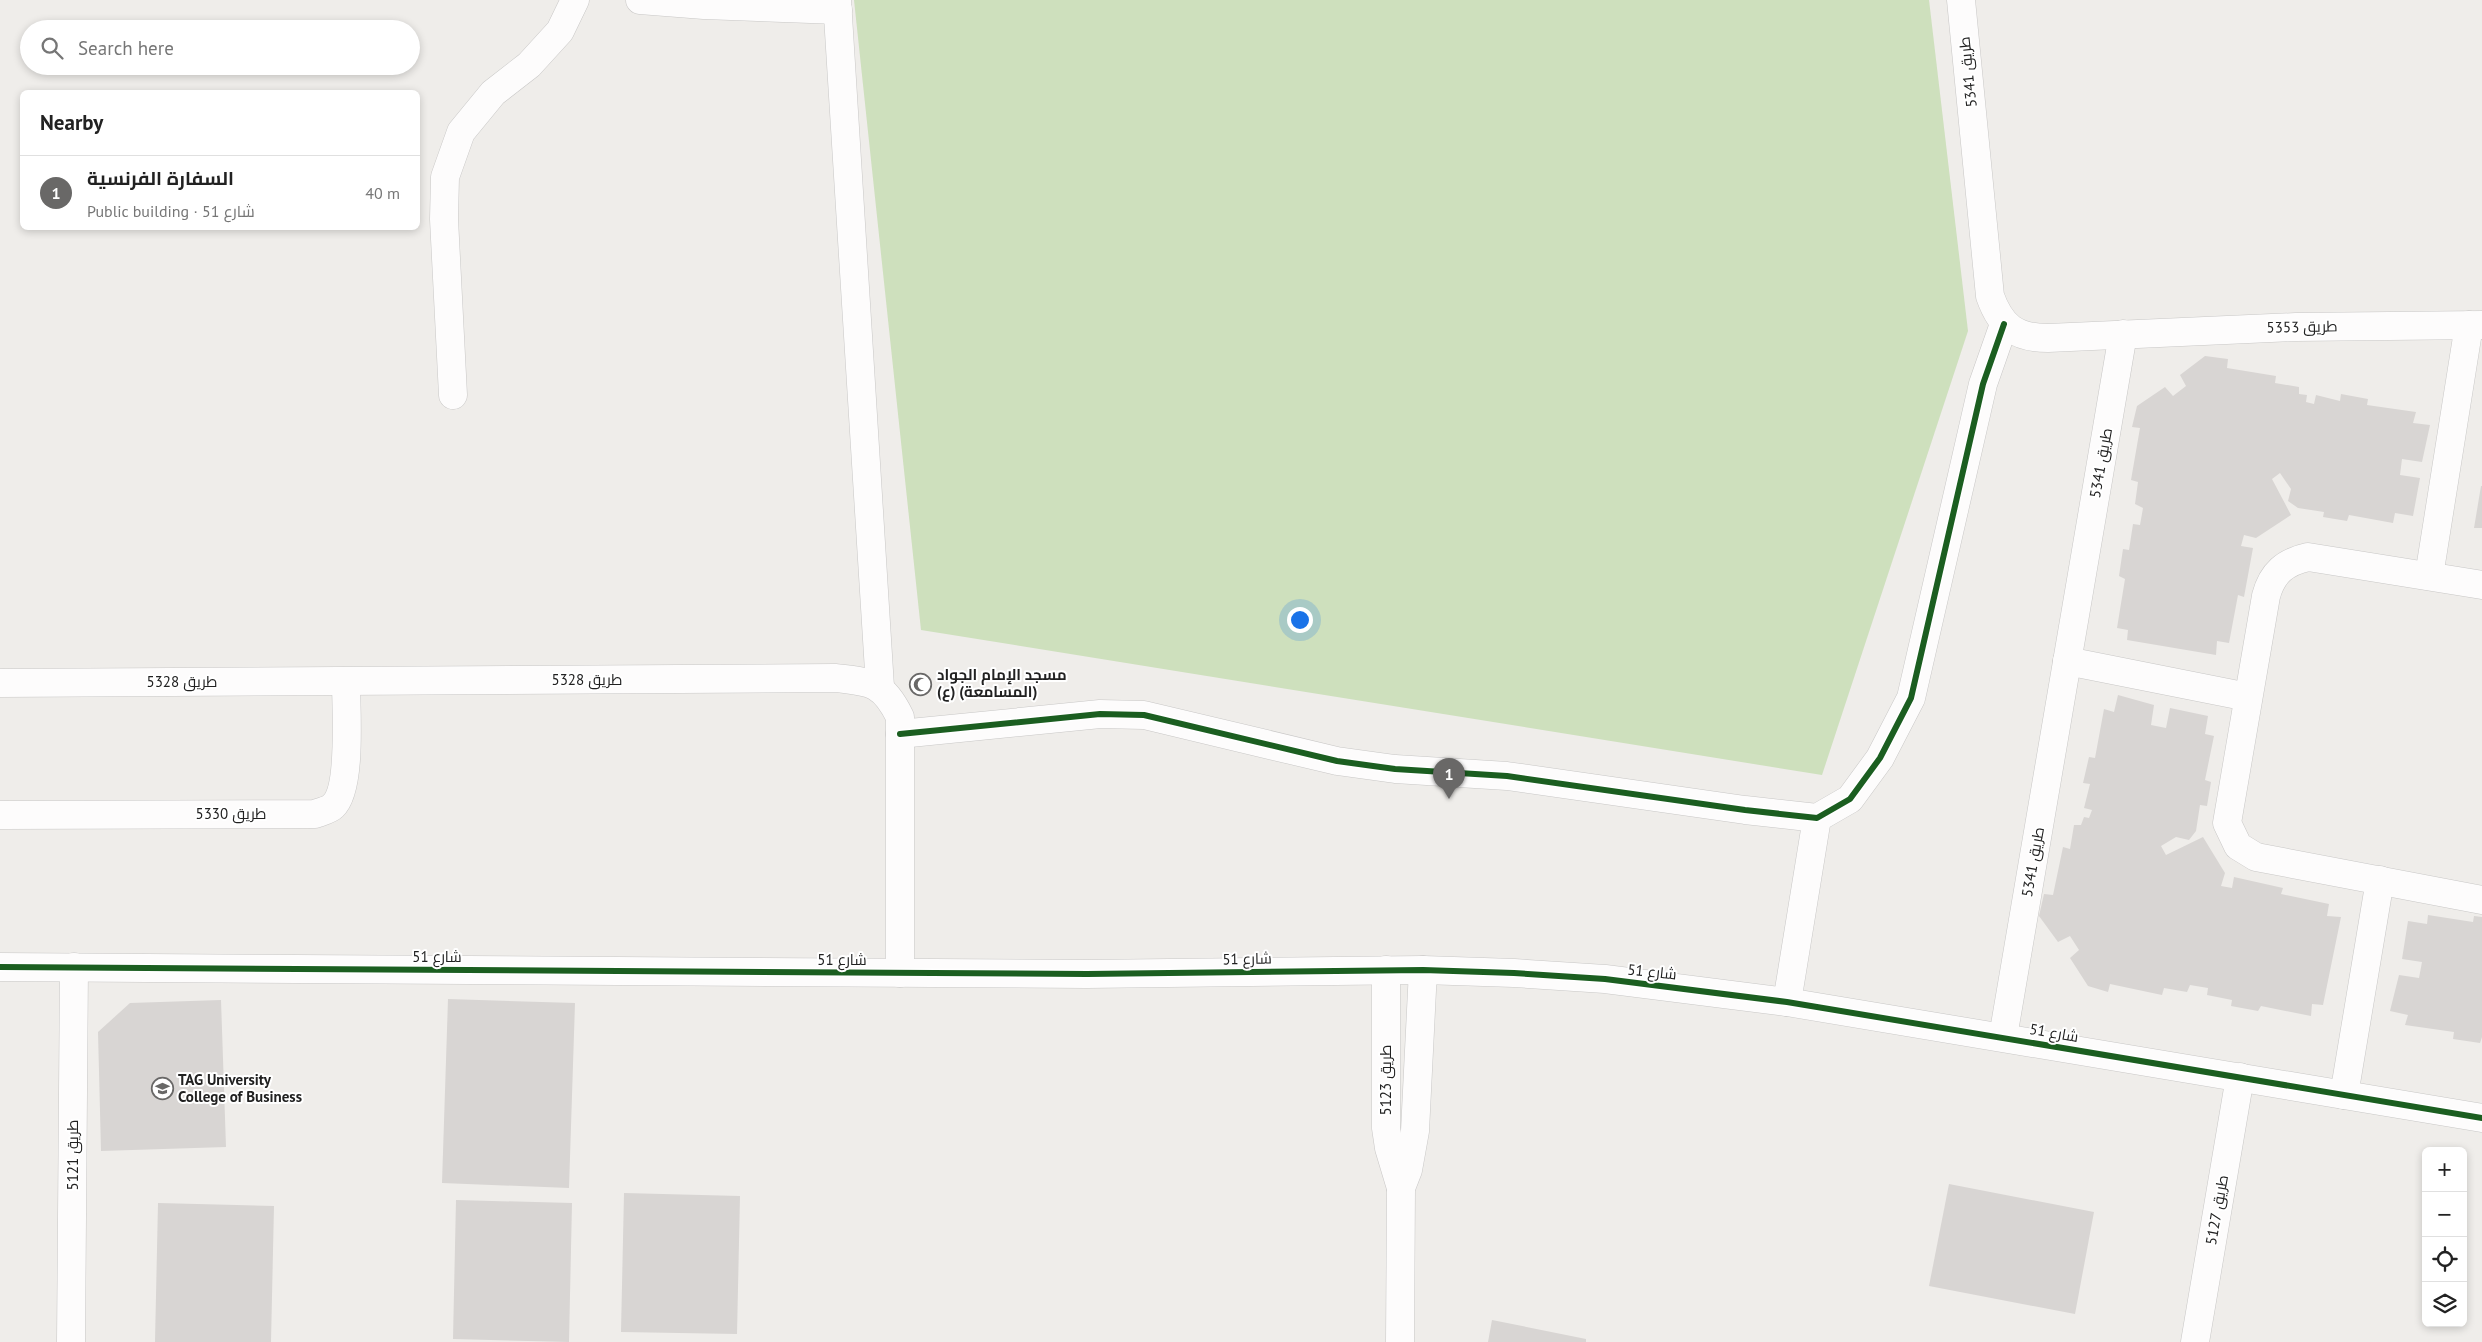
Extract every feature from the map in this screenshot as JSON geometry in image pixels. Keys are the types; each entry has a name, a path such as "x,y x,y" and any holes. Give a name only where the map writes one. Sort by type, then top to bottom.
{"street":[{"path":"453,395 444,219 445,177 461,132 493,93 529,65 560,30 575,0"},
{"path":"640,0 704,5 837,5 880,687 892,700 900,717 900,973"},
{"name":"طريق 5341","path":"1961,0 1990,296 1995,311 2004,324"},
{"path":"900,734 1100,714 1144,716 1337,761 1395,769 1507,776 1745,810 1817,818 1850,800 1880,758 1911,698 1983,384 2004,324 2016,333 2032,338 2123,334"},
{"path":"2429,576 2476,325"},
{"name":"طريق 5353","path":"2123,334 2296,327 2476,325"},
{"name":"طريق 5341","path":"2003,1037 2123,334"},
{"path":"2482,585 2308,557 2296,559 2284,565 2275,573 2269,584 2227,823 2238,846 2256,857 2482,900"},
{"path":"2067,661 2248,697"},
{"name":"طريق 5328","path":"0,683 835,678 856,680 880,687"},
{"name":"طريق 5330","path":"0,815 315,814 333,806 342,792 346,776 346,682"},
{"path":"1787,1002 1817,818"},
{"path":"2344,1095 2380,880"},
{"name":"شارع 51","path":"0,967 1087,974 1423,970 1605,979 1787,1002 2482,1118"},
{"name":"طريق 5121","path":"71,1342 74,967"},
{"name":"طريق 5123","path":"1386,970 1386,1128 1389,1148 1401,1188 1400,1342"},
{"name":"طريق 5123","path":"1401,1188 1410,1160 1415,1131 1423,970"},
{"name":"طريق 5127","path":"2195,1342 2240,1077"}],"green space":[{"path":"854,0 1929,0 1968,331 1822,775 921,630"}],"building":[{"path":"2205,356 2228,359 2227,368 2276,376 2275,383 2299,387 2299,394 2307,395 2306,402 2314,404 2316,395 2340,401 2341,394 2368,399 2367,405 2416,412 2413,423 2430,425 2422,462 2402,459 2400,475 2420,478 2413,516 2395,513 2393,523 2349,515 2347,521 2323,517 2324,512 2298,508 2288,501 2291,489 2280,473 2272,479 2291,515 2256,538 2244,535 2241,546 2253,548 2244,597 2238,595 2229,643 2217,641 2216,655 2127,640 2128,630 2117,628 2125,579 2119,576 2123,549 2129,550 2133,524 2140,525 2143,508 2135,504 2138,482 2131,480 2140,428 2132,427 2137,406 2165,387 2173,396 2186,386 2180,375"},
{"path":"2481,486 2482,528 2474,528"},
{"path":"2118,695 2154,705 2151,725 2166,728 2170,708 2208,716 2205,734 2214,736 2205,780 2211,782 2207,806 2200,805 2196,831 2189,840 2176,837 2161,846 2166,855 2203,837 2225,873 2221,886 2232,888 2234,877 2283,888 2281,894 2329,904 2327,916 2341,917 2323,1005 2312,1004 2311,1016 2261,1006 2258,1011 2231,1006 2232,1000 2207,995 2208,988 2190,985 2187,992 2164,988 2162,995 2110,984 2108,992 2088,986 2070,958 2079,950 2070,936 2058,942 2039,916 2044,894 2053,895 2063,847 2070,849 2074,825 2081,825 2084,817 2089,818 2092,810 2084,808 2090,784 2083,783 2089,757 2095,758 2104,709 2114,712"},
{"path":"2428,915 2473,922 2474,916 2482,917 2482,1037 2480,1043 2453,1039 2454,1032 2405,1025 2408,1015 2390,1011 2399,975 2419,978 2422,962 2402,959 2408,921 2427,924"},
{"path":"448,999 575,1003 569,1188 442,1183"},
{"name":"TAG University College of Business","path":"221,1000 226,1147 101,1151 98,1032 130,1003"},
{"path":"1949,1184 2094,1212 2075,1314 1929,1286"},
{"path":"624,1193 740,1196 737,1334 621,1332"},
{"path":"456,1200 572,1203 569,1342 453,1339"},
{"path":"158,1203 274,1206 271,1342 155,1342"},
{"path":"1492,1320 1586,1339 1586,1342 1488,1342"}],"cycle path":[{"path":"900,734 1100,714 1144,715 1337,761 1395,769 1507,776 1745,810 1817,818 1850,799 1880,758 1911,698 1983,384 2004,324"},
{"path":"0,967 1087,974 1423,970 1514,973 1605,979 1787,1002 2482,1118"}],"place":[{"name":"مسجد الإمام الجواد (ع) (المسامعة)","path":"921,684"},
{"name":"السفارة الفرنسية","path":"1449,799"},
{"name":"TAG University College of Business","path":"162,1089"}]}
